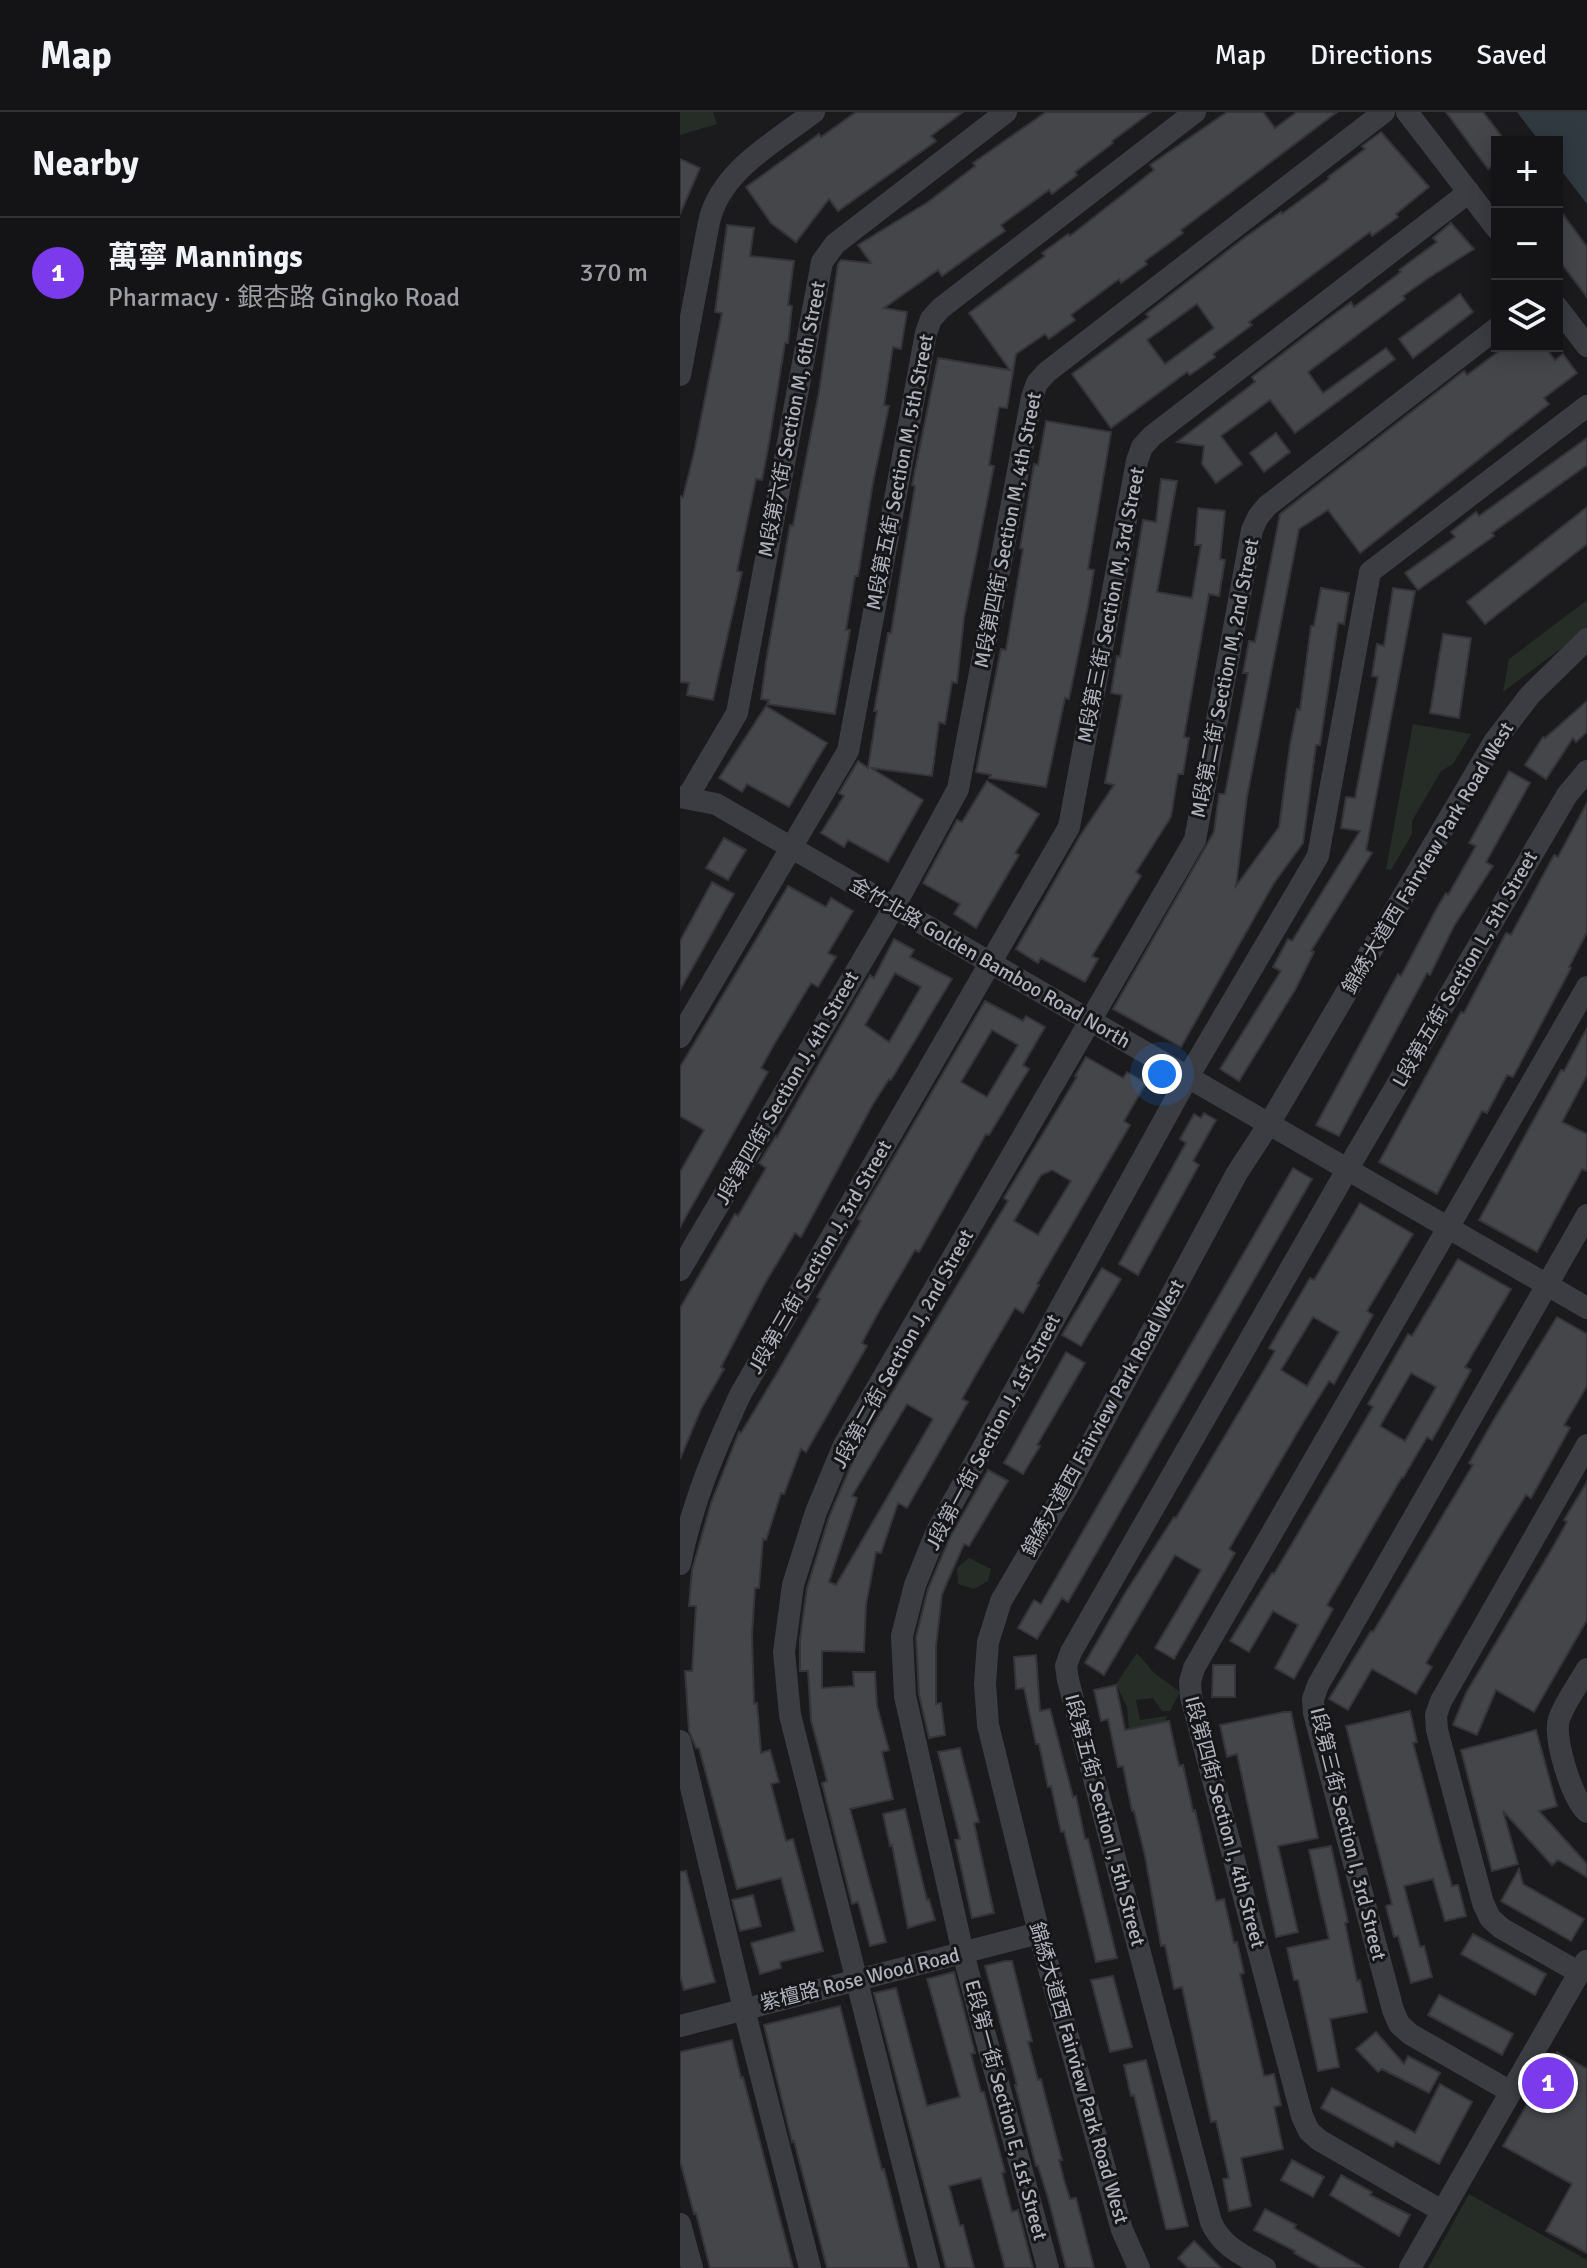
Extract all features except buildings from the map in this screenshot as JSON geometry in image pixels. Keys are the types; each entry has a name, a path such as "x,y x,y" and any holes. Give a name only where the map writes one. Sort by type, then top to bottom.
{"street":[{"path":"680,375 715,201 734,174 814,112"},
{"name":"M段第六街 Section M, 6th Street","path":"684,798 737,713 822,262 835,244 1006,112"},
{"name":"M段第五街 Section M, 5th Street","path":"680,1037 848,751 931,319 941,308 1195,112"},
{"name":"M段第四街 Section M, 4th Street","path":"894,907 958,789 1037,383 1047,372 1384,112"},
{"path":"1407,112 1491,221"},
{"name":"M段第三街 Section M, 3rd Street","path":"989,962 1069,827 1142,447 1152,436 1469,192"},
{"path":"1563,315 1587,346"},
{"name":"M段第二街 Section M, 2nd Street","path":"1091,1022 1195,840 1252,530 1258,517 1267,506 1491,333"},
{"name":"J段第一街 Section J, 1st Street","path":"963,1953 905,1696 902,1636 915,1585 937,1531 1188,1077 1318,856 1370,572 1587,406"},
{"name":"錦綉大道西 Fairview Park Road West","path":"1139,2268 1122,2230 1039,1933 988,1725 985,1684 988,1642 1001,1601 1069,1485 1237,1173 1494,742 1530,695 1582,647"},
{"name":"L段第五街 Section L, 5th Street","path":"1347,1170 1567,795 1587,771"},
{"name":"金竹北路 Golden Bamboo Road North","path":"684,798 716,804 1587,1308"},
{"name":"J段第四街 Section J, 4th Street","path":"680,1270 894,907"},
{"name":"J段第三街 Section J, 3rd Street","path":"680,1564 705,1471 740,1395 989,962"},
{"name":"I段第四街 Section I, 4th Street","path":"1442,2211 1319,2140 1309,2131 1302,2116 1191,1697 1190,1682 1194,1668 1587,987"},
{"name":"J段第二街 Section J, 2nd Street","path":"929,2268 790,1715 784,1652 793,1585 816,1512 844,1445 1091,1022"},
{"name":"I段第五街 Section I, 5th Street","path":"1265,2268 1229,2247 1218,2237 1211,2222 1066,1666 1071,1652 1347,1170"},
{"name":"I段第三街 Section I, 3rd Street","path":"1511,2092 1410,2034 1399,2024 1314,1713 1313,1699 1318,1685 1587,1215"},
{"path":"1410,2268 1583,1966 1501,1928 1490,1918 1483,1903 1437,1730 1436,1715 1441,1701 1587,1445"},
{"path":"1587,1669 1558,1725 1573,1792 1579,1805 1587,1812"},
{"path":"680,1741 810,2268"},
{"name":"紫檀路 Rose Wood Road","path":"680,2026 1039,1933"},
{"name":"E段第一街 Section E, 1st Street","path":"963,1953 1048,2268"},
{"path":"680,2224 692,2268"}],"shaded area":[{"path":"680,112 713,112 717,124 680,135"},
{"path":"1517,112 1587,112 1587,204 1563,173 1563,136 1535,136"},
{"path":"1587,600 1587,629 1503,692 1509,659"},
{"path":"1413,724 1471,734 1453,764 1441,771 1412,821 1412,834 1391,870 1386,869"},
{"path":"969,1558 991,1569 988,1581 974,1589 958,1584 957,1568"},
{"path":"1137,1653 1154,1673 1180,1692 1170,1711 1162,1711 1153,1698 1136,1700 1140,1720 1167,1716 1164,1726 1129,1729 1127,1707 1116,1684"},
{"path":"1469,2194 1587,2260 1587,2268 1428,2268"}],"place":[{"name":"萬寧 Mannings","path":"1548,2083"}]}
